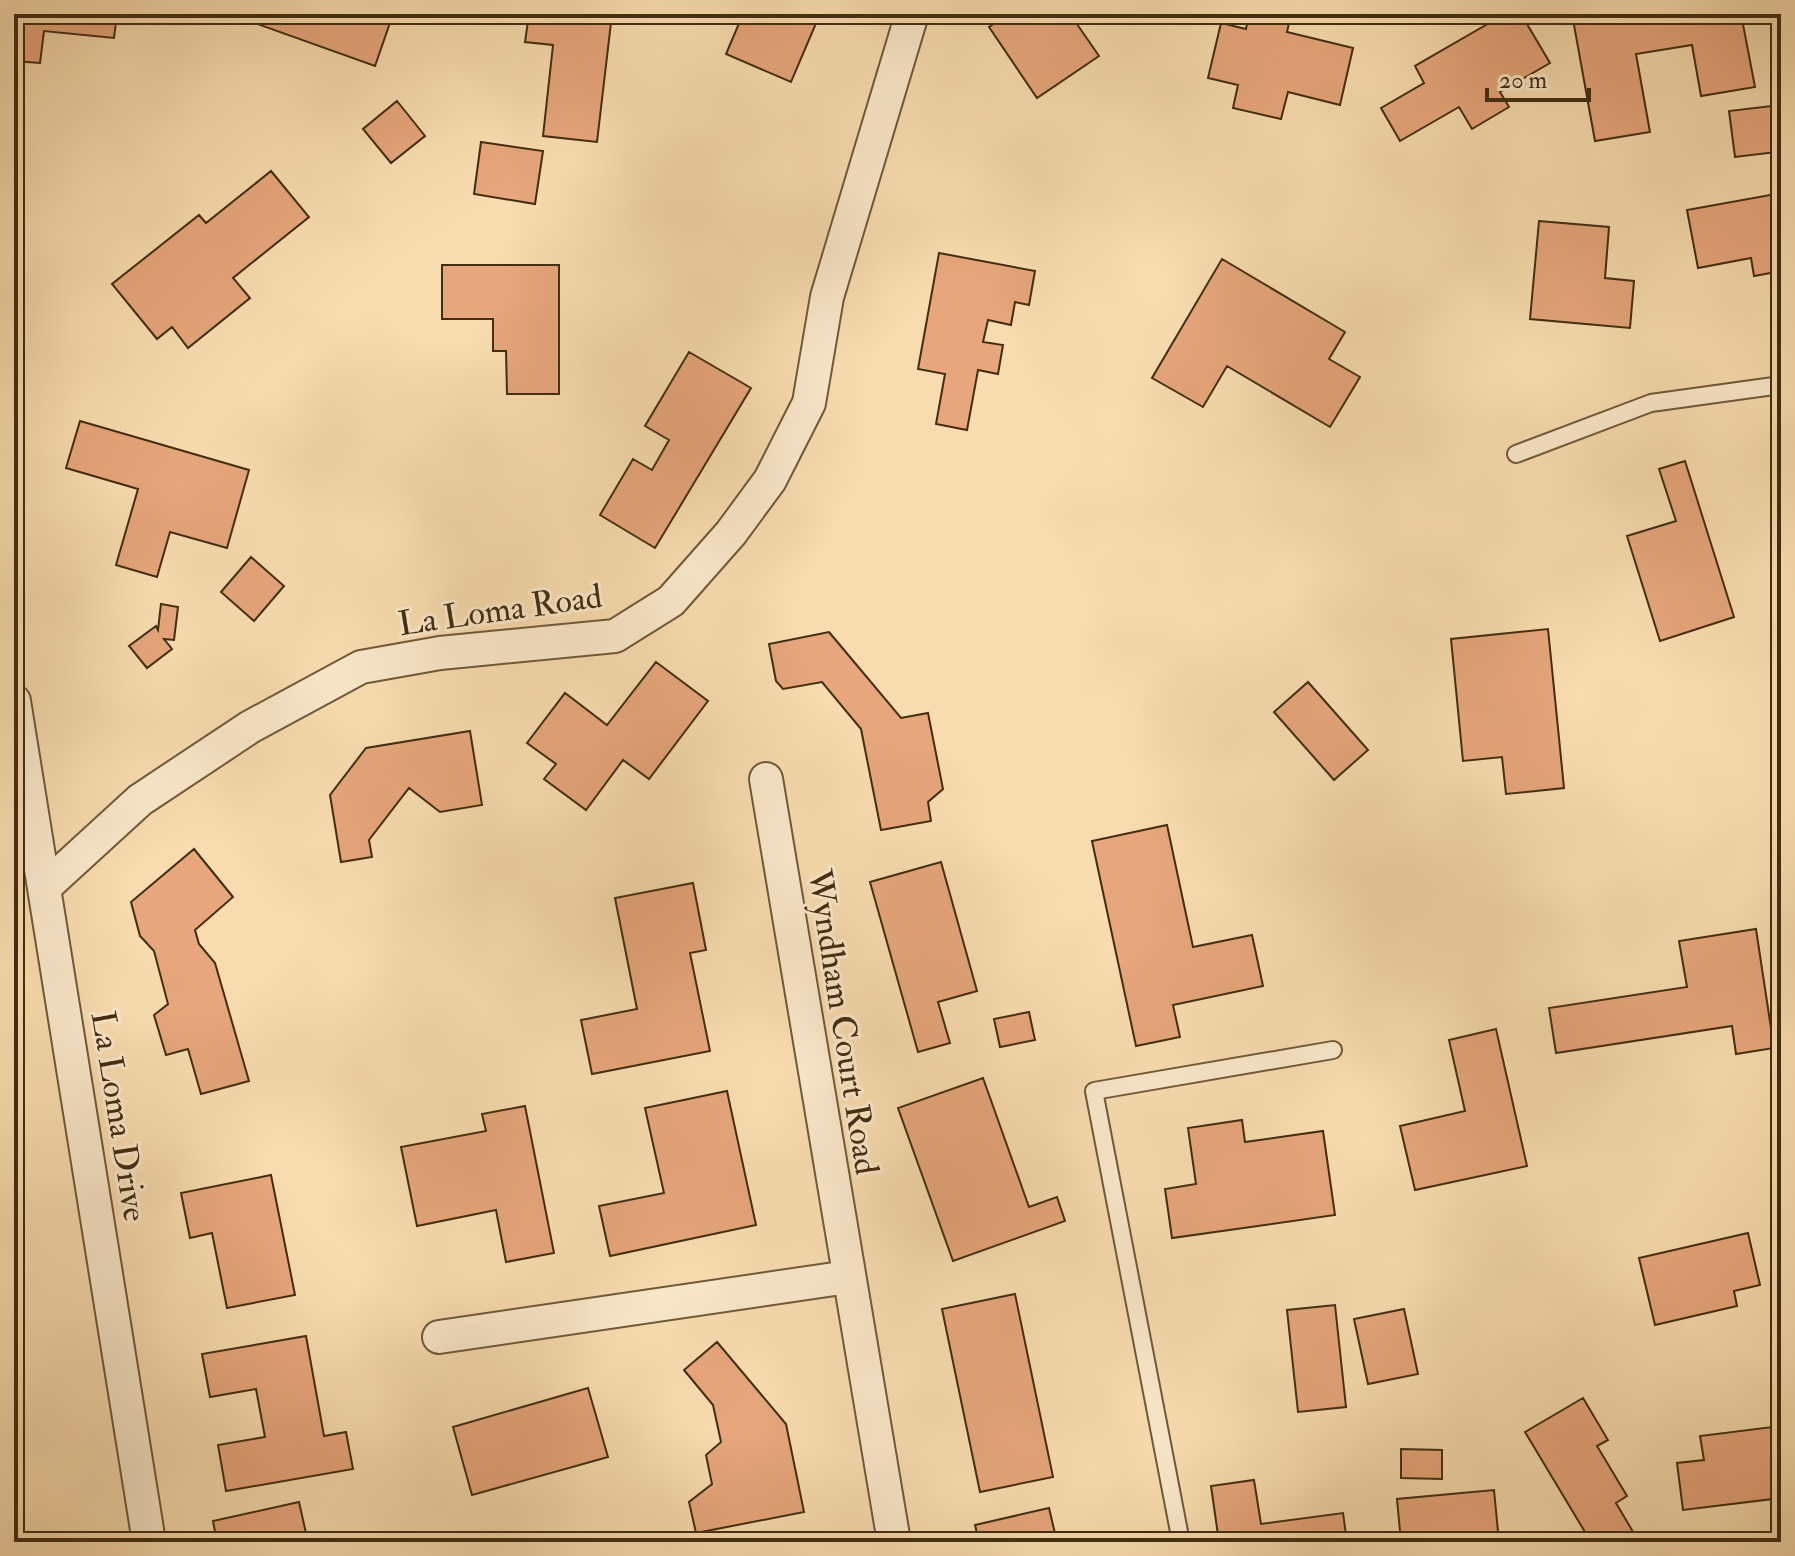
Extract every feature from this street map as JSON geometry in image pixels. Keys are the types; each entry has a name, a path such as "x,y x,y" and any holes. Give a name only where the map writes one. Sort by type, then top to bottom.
{"street":[{"name":"La Loma Road","path":"45,887 140,800 250,727 361,667 440,653 615,636 671,601 731,533 770,480 809,403 827,297 912,14"},
{"name":"La Loma Drive","path":"14,701 149,1542"},
{"name":"Wyndham Court Road","path":"766,779 894,1542"},
{"path":"439,1337 848,1277"}],"lane":[{"path":"1516,454 1651,403 1781,385"},
{"path":"1181,1542 1094,1091 1333,1050"}],"building":[{"path":"48,14 117,14 114,38 44,31 40,63 14,61 14,21 47,24"},
{"path":"252,14 393,14 375,66 249,21"},
{"path":"529,14 612,14 597,142 543,136 553,45 525,42"},
{"path":"743,14 820,14 791,82 726,54"},
{"path":"998,14 1070,14 1099,56 1037,98 989,27 1001,19"},
{"path":"1249,14 1291,14 1287,32 1353,48 1340,105 1288,92 1281,119 1233,108 1238,85 1208,78 1221,23 1246,29"},
{"path":"1505,14 1521,14 1550,63 1500,92 1509,107 1472,129 1459,107 1400,141 1381,108 1424,83 1415,66"},
{"path":"1572,14 1741,14 1755,87 1701,96 1692,45 1636,54 1650,132 1595,141"},
{"path":"1774,14 1781,14 1781,43 1780,43"},
{"path":"397,101 425,136 391,163 363,129"},
{"path":"1771,106 1777,152 1735,157 1729,111"},
{"path":"481,142 543,151 535,204 474,194"},
{"path":"271,171 309,217 233,278 250,298 188,348 172,327 157,339 112,284 199,215 206,223"},
{"path":"1781,193 1781,271 1754,276 1751,258 1698,268 1687,210"},
{"path":"1539,221 1609,227 1605,278 1634,281 1630,328 1530,319"},
{"path":"939,253 1035,271 1029,305 1015,302 1011,325 988,320 983,342 1003,345 998,374 978,370 967,430 936,424 945,374 918,369"},
{"path":"1222,259 1345,332 1329,359 1360,377 1330,427 1227,366 1203,407 1152,378"},
{"path":"442,265 559,265 559,394 507,394 506,351 493,351 493,319 442,319"},
{"path":"689,352 751,388 655,548 600,515 633,459 652,470 669,440 645,426"},
{"path":"80,421 249,470 227,548 170,532 157,577 116,565 138,489 66,468"},
{"path":"1685,461 1734,617 1660,641 1627,536 1676,521 1659,469"},
{"path":"251,557 284,586 254,621 221,592"},
{"path":"161,604 178,607 174,640 164,639 172,649 147,668 129,646 156,626 158,630"},
{"path":"1548,629 1564,788 1506,794 1502,757 1463,761 1451,639"},
{"path":"829,632 901,718 928,713 943,789 928,802 931,821 881,830 861,729 822,682 783,689 776,681 769,644"},
{"path":"656,662 708,701 649,779 623,760 586,810 544,779 556,764 527,743 565,693 607,725"},
{"path":"1308,682 1368,750 1334,780 1274,712"},
{"path":"470,731 482,805 440,812 409,788 369,840 372,857 341,862 330,795 366,748"},
{"path":"1167,825 1193,947 1252,935 1263,986 1173,1005 1180,1037 1136,1046 1092,841"},
{"path":"194,849 233,897 195,930 199,944 215,963 249,1081 201,1094 188,1049 166,1055 154,1015 168,1004 154,951 140,936 131,902"},
{"path":"941,862 977,991 938,1002 950,1043 918,1052 870,882"},
{"path":"693,883 706,950 690,953 710,1051 592,1074 581,1020 637,1009 615,898"},
{"path":"1756,929 1774,1048 1736,1054 1732,1026 1556,1053 1549,1008 1687,987 1679,941"},
{"path":"1029,1012 1035,1040 1000,1047 994,1019"},
{"path":"1496,1029 1527,1166 1415,1190 1400,1126 1465,1111 1449,1040"},
{"path":"983,1078 1029,1207 1057,1197 1065,1221 953,1261 898,1108"},
{"path":"727,1091 756,1225 610,1256 599,1206 664,1193 645,1108"},
{"path":"525,1106 554,1253 506,1262 496,1210 417,1226 401,1147 486,1131 482,1114"},
{"path":"1242,1120 1245,1142 1323,1131 1335,1215 1172,1238 1165,1189 1196,1184 1188,1128"},
{"path":"271,1175 295,1295 227,1308 212,1233 190,1238 181,1193"},
{"path":"1748,1233 1760,1285 1734,1291 1737,1306 1655,1325 1639,1258"},
{"path":"1015,1294 1053,1477 980,1492 942,1309"},
{"path":"1335,1305 1346,1407 1298,1412 1287,1310"},
{"path":"1404,1309 1418,1374 1368,1384 1354,1319"},
{"path":"306,1336 324,1436 346,1432 353,1469 226,1491 218,1445 265,1437 256,1389 210,1397 202,1354"},
{"path":"717,1342 786,1424 804,1512 696,1533 689,1502 712,1484 706,1455 721,1442 713,1405 684,1370"},
{"path":"588,1388 608,1457 472,1495 453,1427"},
{"path":"1583,1398 1608,1440 1597,1446 1627,1496 1616,1503 1639,1542 1591,1542 1525,1432"},
{"path":"1772,1427 1781,1498 1683,1510 1677,1463 1704,1460 1700,1436"},
{"path":"1401,1449 1442,1450 1442,1479 1401,1478"},
{"path":"1254,1480 1261,1524 1343,1513 1347,1542 1219,1542 1211,1486"},
{"path":"1494,1490 1499,1542 1401,1542 1397,1499"},
{"path":"299,1502 308,1542 217,1542 213,1521"},
{"path":"1049,1508 1057,1542 979,1542 975,1525"}]}
